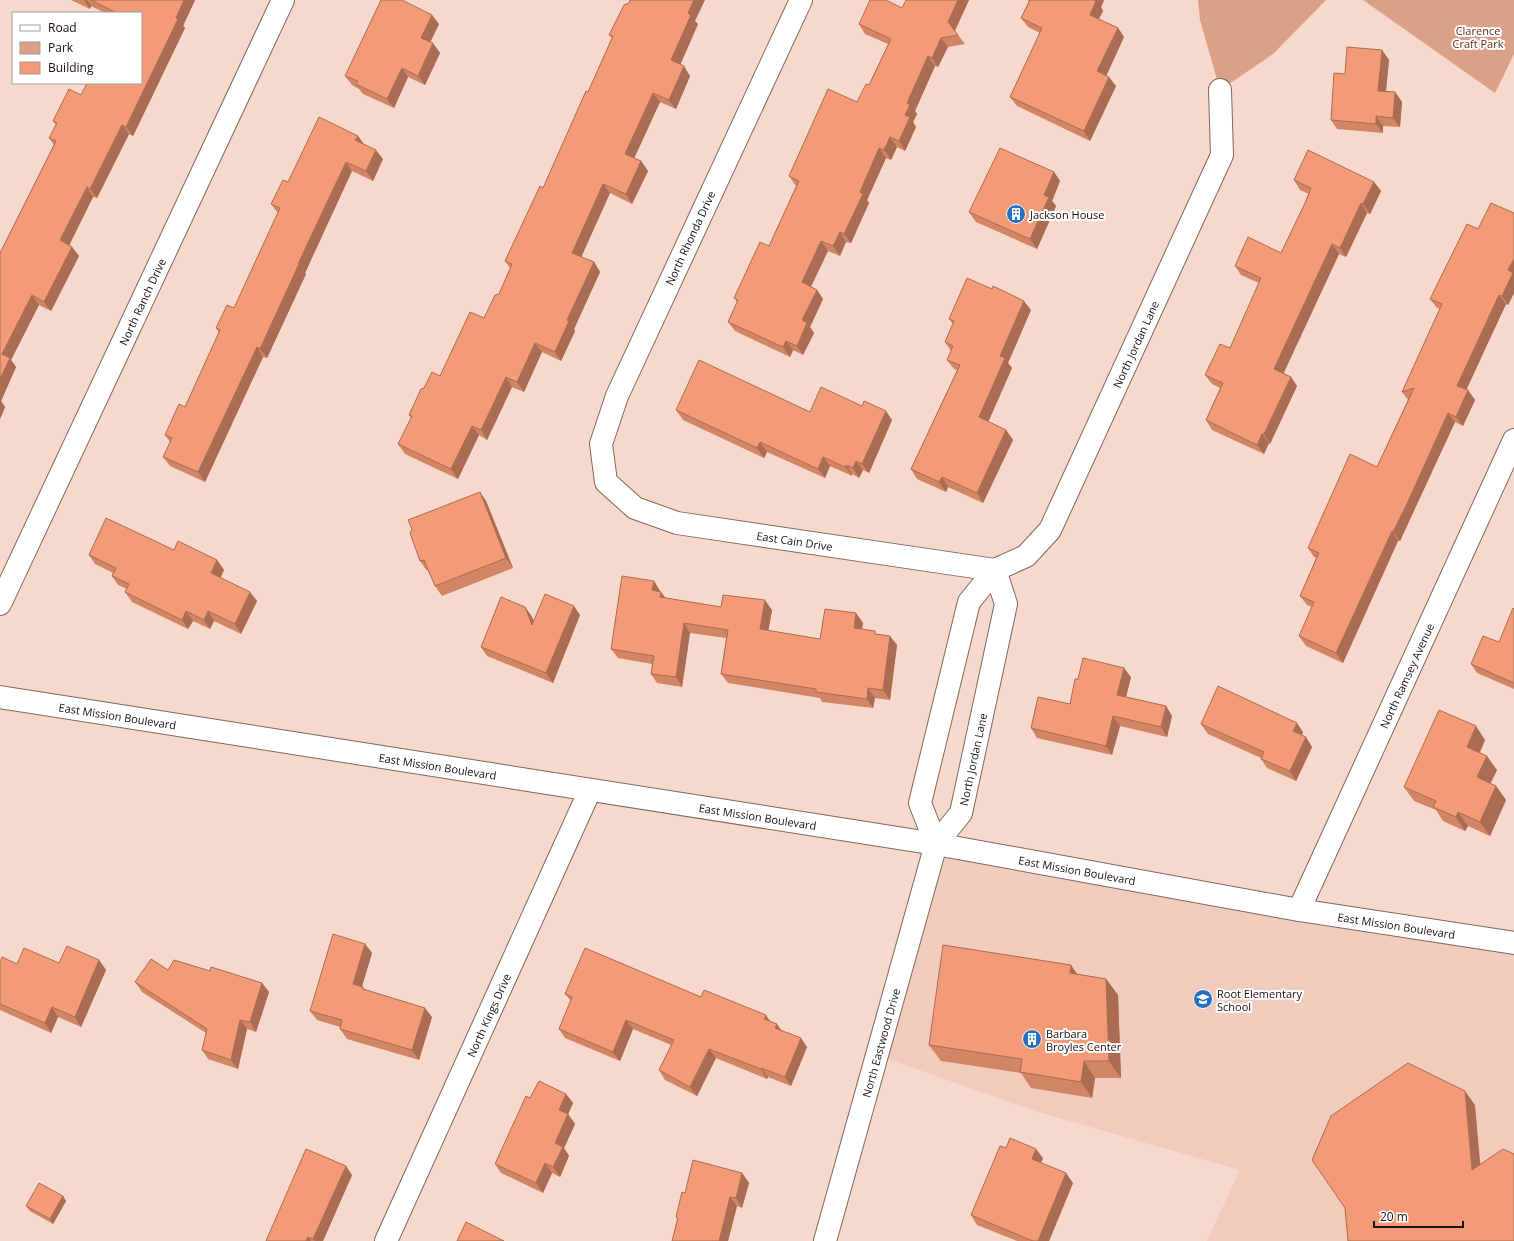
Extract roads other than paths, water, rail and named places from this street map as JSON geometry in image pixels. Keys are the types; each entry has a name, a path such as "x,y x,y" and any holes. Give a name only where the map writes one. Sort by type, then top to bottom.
{"street":[{"name":"North Ranch Drive","path":"0,604 283,0"},
{"name":"North Rhonda Drive","path":"606,482 601,444 617,396 801,0"},
{"name":"North Jordan Lane","path":"995,570 1006,604 961,813 936,844 920,803 969,602 995,570 1026,556 1050,530 1222,155 1220,90"},
{"name":"North Ramsey Avenue","path":"1299,910 1514,440"},
{"name":"East Cain Drive","path":"606,482 635,508 677,523 995,570"},
{"name":"East Mission Boulevard","path":"0,697 936,844 1299,910 1514,943"},
{"name":"North Kings Drive","path":"386,1241 590,790"},
{"name":"North Eastwood Drive","path":"825,1241 936,844"}],"place":[{"name":"Jackson House","path":"1016,214"},
{"name":"Root Elementary School","path":"1203,999"},
{"name":"Barbara Broyles Center","path":"1032,1039"}],"park label":[{"name":"Clarence Craft Park","path":"1478,36"}]}
